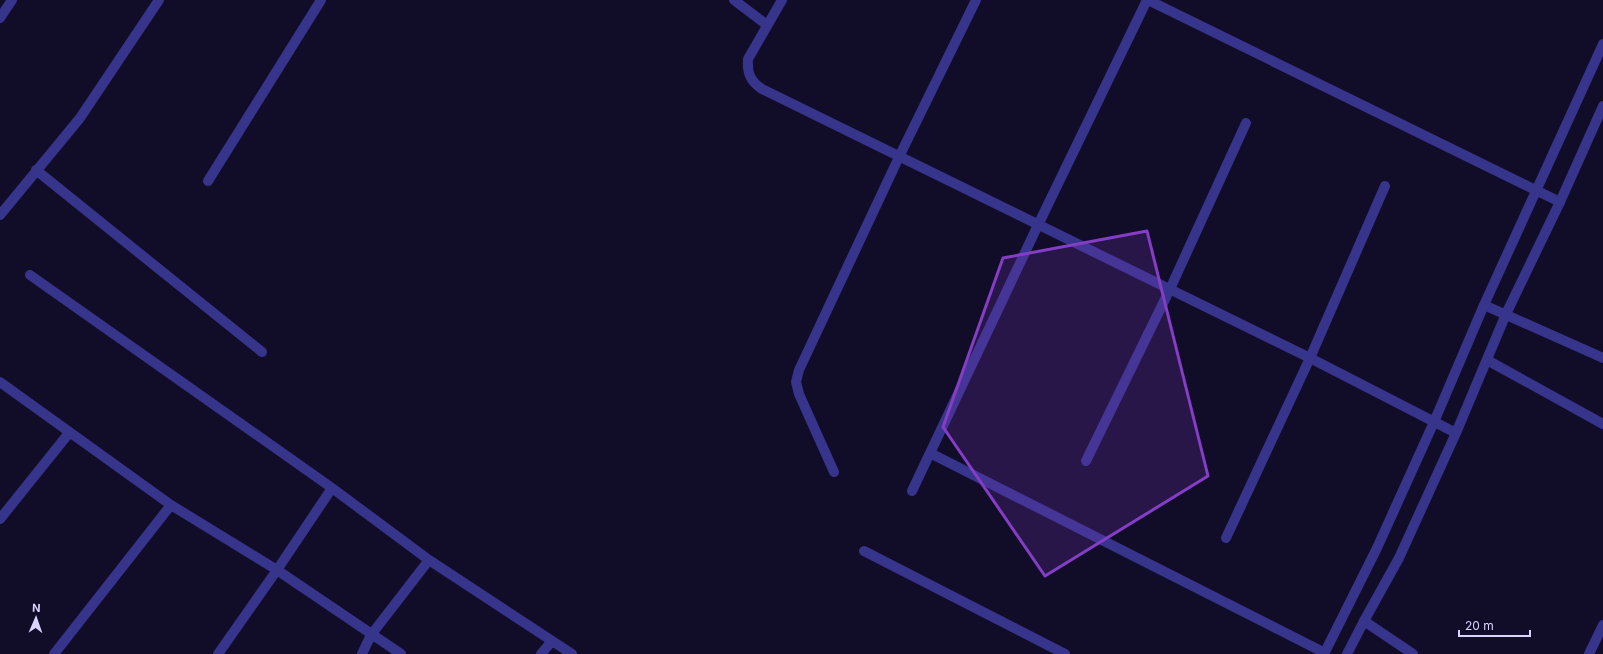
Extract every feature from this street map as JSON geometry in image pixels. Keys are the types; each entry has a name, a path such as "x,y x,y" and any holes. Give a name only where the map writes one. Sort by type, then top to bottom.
{"street":[{"path":"0,18 12,0"},
{"path":"0,215 80,118 159,0"},
{"path":"208,182 321,0"},
{"path":"734,0 767,25"},
{"path":"782,0 748,59 747,68 750,79 762,89 1310,358 1456,433"},
{"path":"834,472 799,394 796,382 800,370 899,157 976,0"},
{"path":"912,491 1147,0 1560,202"},
{"path":"930,453 1325,654 1377,548 1434,422 1484,305 1603,44"},
{"path":"1347,654 1399,558 1456,433 1506,314 1560,202 1603,106"},
{"path":"1086,461 1170,289 1246,123"},
{"path":"36,170 262,352"},
{"path":"1226,538 1310,358 1385,186"},
{"path":"30,275 332,488 429,560 572,654"},
{"path":"1484,305 1603,358"},
{"path":"1487,360 1603,424"},
{"path":"0,382 171,505 277,570 400,654"},
{"path":"0,519 69,432"},
{"path":"218,654 332,488"},
{"path":"54,654 171,505"},
{"path":"864,551 1065,654"},
{"path":"362,654 371,635 429,560"},
{"path":"1364,621 1413,654"},
{"path":"1589,654 1603,625"},
{"path":"541,654 552,641"}],"highlighted area":[{"path":"1147,231 1208,476 1045,576 943,427 1003,258"}]}
